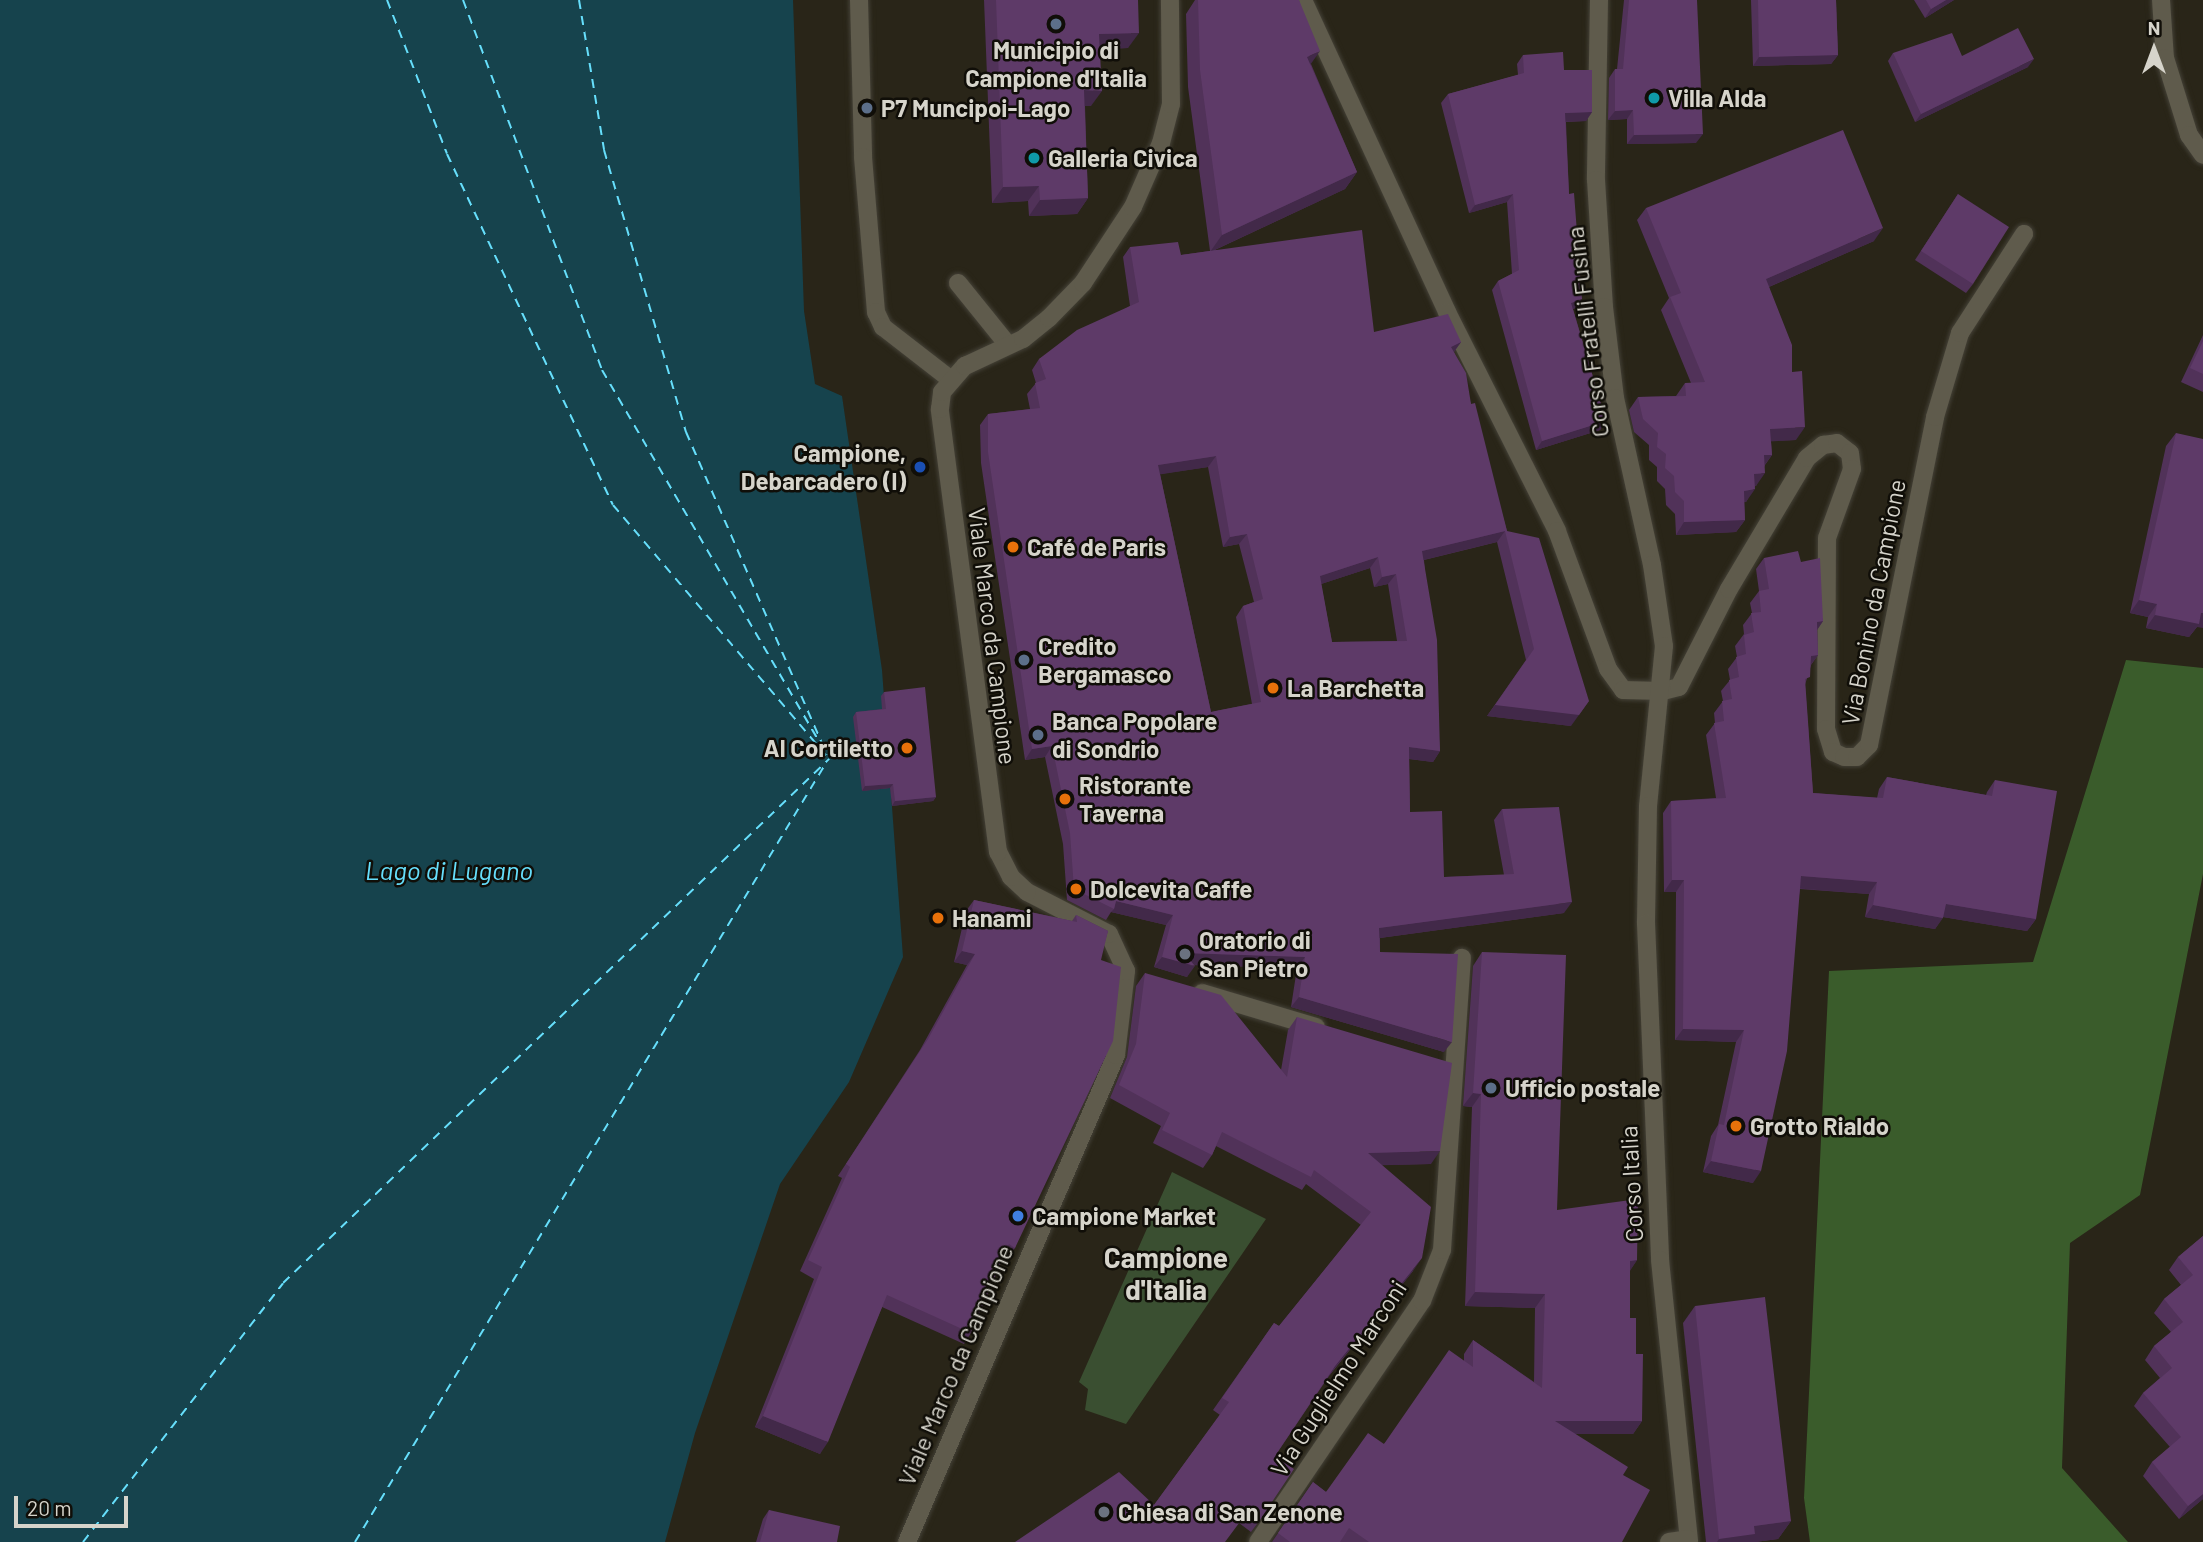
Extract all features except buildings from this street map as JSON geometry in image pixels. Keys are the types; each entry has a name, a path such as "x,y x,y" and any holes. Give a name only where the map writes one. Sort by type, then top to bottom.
{"street":[{"path":"859,0 863,157 876,312 883,327 950,379 1049,318 1083,283 1138,196 1161,143 1171,104 1170,0"},
{"path":"1303,0 1447,312 1558,531 1608,669 1623,690 1663,691"},
{"name":"Corso Fratelli Fusina","path":"1599,0 1595,180 1604,307 1615,398 1659,599 1663,691 1657,738"},
{"path":"2161,0 2165,58 2189,135 2203,155"},
{"name":"Via Bonino da Campione","path":"1663,691 1679,687 1729,589 1807,458 1823,445 1837,443 1850,453 1852,469 1827,538 1826,729 1833,752 1844,757 1857,757 1869,745 1935,417 1960,333 2024,234"},
{"path":"958,283 1008,345"},
{"name":"Viale Marco da Campione","path":"907,1542 1116,1055 1126,971 1109,934 1027,892 1007,868 992,829 940,409 942,392 950,379"},
{"name":"Corso Italia","path":"1657,738 1648,806 1646,923 1651,1090 1665,1332 1689,1540"},
{"name":"Via Guglielmo Marconi","path":"1258,1542 1422,1301 1443,1250 1448,1065 1462,958"},
{"path":"1126,971 1149,978"},
{"path":"1185,988 1338,1033"},
{"path":"1669,1542 1689,1540"}],"green space":[{"path":"2126,660 2203,668 2203,874 2140,1195 2070,1243 2062,1468 2128,1542 1810,1542 1804,1498 1829,971 2033,962"},
{"path":"1172,1172 1266,1219 1126,1424 1085,1410 1088,1389 1079,1382"}],"water":[{"name":"Lago di Lugano","path":"0,0 793,0 804,311 815,384 842,396 882,670 903,957 849,1082 780,1184 695,1433 665,1542 0,1542"}],"ferry route":[{"path":"387,0 447,154 613,505 828,758"},
{"path":"463,0 602,370 825,752"},
{"path":"579,0 604,150 686,432 827,754"},
{"path":"83,1542 283,1283 829,759"},
{"path":"355,1542 826,763"}],"place":[{"name":"Municipio di Campione d'Italia","path":"1056,24"},
{"name":"Villa Alda","path":"1654,98"},
{"name":"P7 Muncipoi-Lago","path":"867,108"},
{"name":"Galleria Civica","path":"1034,158"},
{"name":"Campione, Debarcadero (I)","path":"920,467"},
{"name":"Café de Paris","path":"1013,547"},
{"name":"Credito Bergamasco","path":"1024,660"},
{"name":"La Barchetta","path":"1273,688"},
{"name":"Banca Popolare di Sondrio","path":"1038,735"},
{"name":"Al Cortiletto","path":"907,748"},
{"name":"Ristorante Taverna","path":"1065,799"},
{"name":"Dolcevita Caffe","path":"1076,889"},
{"name":"Hanami","path":"938,918"},
{"name":"Oratorio di San Pietro","path":"1185,954"},
{"name":"Ufficio postale","path":"1491,1088"},
{"name":"Grotto Rialdo","path":"1736,1126"},
{"name":"Campione Market","path":"1018,1216"},
{"name":"Chiesa di San Zenone","path":"1104,1512"}],"district":[{"name":"Campione d'Italia","path":"1166,1273"}]}
